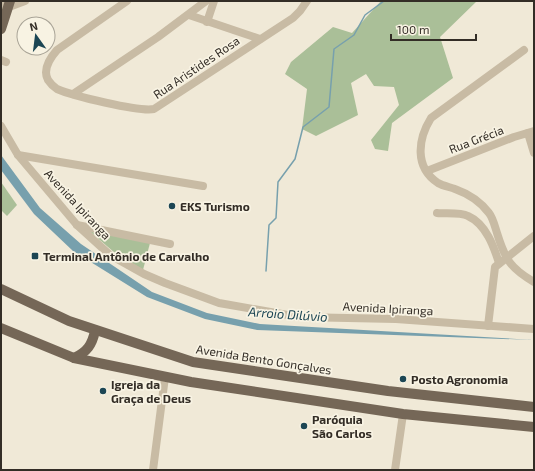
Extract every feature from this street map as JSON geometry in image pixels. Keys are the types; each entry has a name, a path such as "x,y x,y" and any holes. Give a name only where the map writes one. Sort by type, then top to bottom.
{"main road":[{"path":"1,29 6,4"},
{"path":"1,282 15,296"},
{"name":"Avenida Bento Gonçalves","path":"1,289 69,321 193,362 388,391 534,407"},
{"path":"1,328 74,358 165,377 403,414 534,427"},
{"path":"74,358 84,353 89,348 95,330"}],"street":[{"path":"6,4 25,1"},
{"name":"Rua Aristides Rosa","path":"127,1 57,50 50,59 46,74 48,80 56,88 73,94 141,110 154,110 293,18 307,1"},
{"path":"73,94 189,15 206,1"},
{"path":"207,22 214,1"},
{"path":"189,15 260,39"},
{"path":"502,260 491,215 480,202 465,192 438,183 428,172 421,157 419,147 424,129 431,118 524,50"},
{"name":"Avenida Ipiranga","path":"1,126 18,155 77,225 110,255 144,274 219,303 299,317 396,318 534,329"},
{"path":"531,132 534,152"},
{"name":"Rua Grécia","path":"428,172 531,132"},
{"path":"18,155 203,186"},
{"path":"436,213 468,216 487,233 502,260 520,274 534,282"},
{"path":"77,225 170,244"},
{"path":"488,326 494,271 502,260 534,236"},
{"path":"153,470 165,377"},
{"path":"395,470 403,414"}],"green space":[{"path":"381,1 477,1 440,37 453,78 392,123 388,151 375,149 371,140 399,105 394,87 374,86 366,74 351,83 358,115 316,136 302,129 307,89 285,74 291,62 333,27 352,33"},
{"path":"1,182 17,205 7,216 1,210"},
{"path":"87,229 150,243 143,270 115,253"}],"water":[{"name":"Arroio Dilúvio","path":"1,155 40,208 81,244 152,292 207,313 260,324 534,340 257,330 205,319 147,297 73,251 34,214 1,170"}],"waterway":[{"path":"266,271 269,225 276,218 278,182 295,159 303,127 329,107 334,49 354,35 365,15 384,1"}],"place":[{"name":"EKS Turismo","path":"172,206"},
{"name":"Terminal Antônio de Carvalho","path":"35,256"},
{"name":"Posto Agronomia","path":"403,379"},
{"name":"Igreja da Graça de Deus","path":"103,391"},
{"name":"Paróquia São Carlos","path":"304,426"}]}
